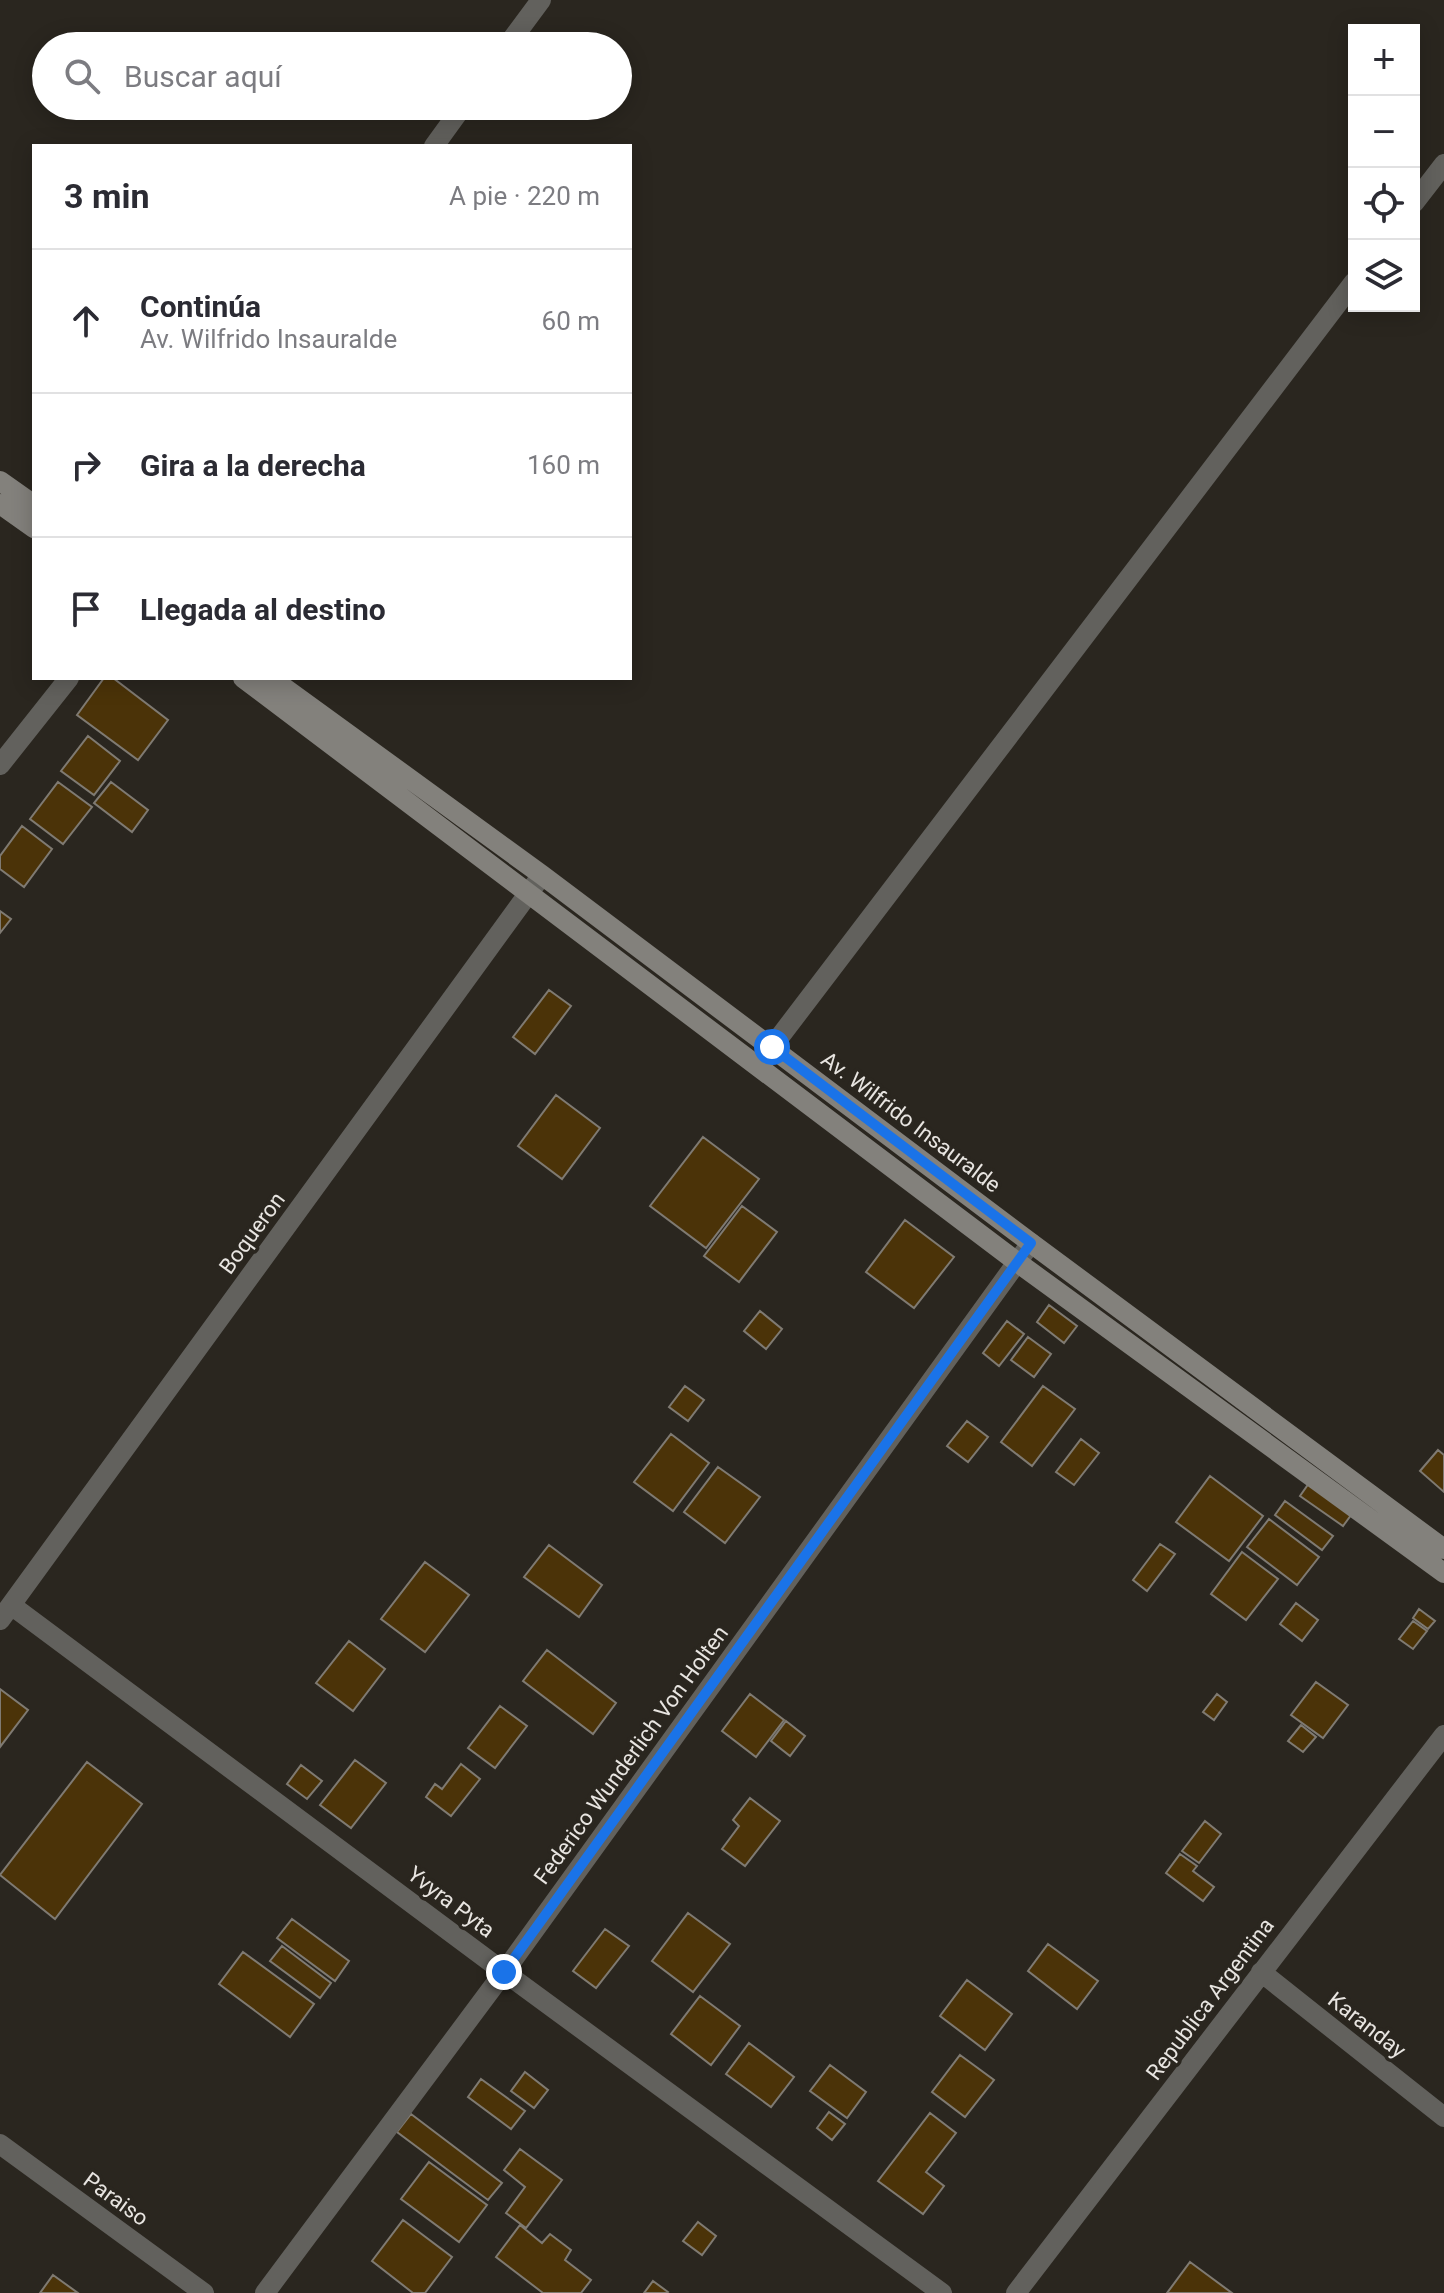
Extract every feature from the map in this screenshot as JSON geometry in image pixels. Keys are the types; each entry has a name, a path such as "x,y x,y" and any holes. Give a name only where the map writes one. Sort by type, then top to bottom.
{"street":[{"path":"517,32 541,0"},
{"path":"435,144 453,120"},
{"path":"1420,195 1444,164"},
{"path":"772,1047 1348,290"},
{"path":"0,481 32,504"},
{"path":"0,504 32,527"},
{"path":"0,765 67,680"},
{"path":"246,680 1017,1262 1444,1573"},
{"name":"Av. Wilfrido Insauralde","path":"274,680 542,875 1444,1549"},
{"name":"Boqueron","path":"6,1612 542,875"},
{"name":"Federico Wunderlich Von Holten","path":"265,2293 504,1972 1031,1243"},
{"name":"Yvyra Pyta","path":"6,1612 942,2293"},
{"name":"Republica Argentina","path":"1016,2293 1444,1735"},
{"name":"Karanday","path":"1261,1972 1444,2117"},
{"name":"Paraiso","path":"0,2144 204,2293"}],"building":[{"path":"103,680 116,680 168,720 138,760 77,715"},
{"path":"88,736 120,761 94,795 61,771"},
{"path":"58,782 92,807 63,844 30,819"},
{"path":"111,782 148,810 132,832 94,803"},
{"path":"22,826 52,849 24,887 0,869 0,856"},
{"path":"0,911 11,919 0,933"},
{"path":"549,990 571,1006 535,1054 513,1037"},
{"path":"556,1095 600,1128 562,1179 518,1146"},
{"path":"703,1137 759,1179 706,1248 650,1206"},
{"path":"742,1206 777,1232 739,1282 704,1256"},
{"path":"905,1220 954,1257 914,1308 866,1272"},
{"path":"1049,1305 1077,1326 1064,1343 1037,1322"},
{"path":"760,1311 782,1329 766,1349 744,1331"},
{"path":"1007,1321 1024,1334 999,1366 983,1353"},
{"path":"1028,1337 1051,1354 1034,1377 1011,1360"},
{"path":"685,1386 704,1400 688,1421 669,1407"},
{"path":"1043,1386 1075,1409 1032,1466 1001,1442"},
{"path":"967,1421 988,1437 968,1462 947,1446"},
{"path":"671,1434 709,1463 673,1511 634,1482"},
{"path":"1081,1439 1099,1453 1074,1485 1056,1472"},
{"path":"1438,1450 1444,1455 1444,1492 1420,1471"},
{"path":"718,1467 760,1497 725,1543 684,1512"},
{"path":"1210,1476 1263,1516 1229,1561 1176,1522"},
{"path":"1314,1476 1357,1507 1343,1526 1300,1496"},
{"path":"1285,1501 1333,1536 1322,1550 1275,1515"},
{"path":"1269,1519 1319,1557 1297,1585 1247,1547"},
{"path":"1160,1544 1175,1554 1147,1591 1133,1580"},
{"path":"549,1545 602,1585 579,1617 524,1577"},
{"path":"1242,1552 1278,1579 1246,1620 1211,1594"},
{"path":"425,1562 469,1595 425,1652 381,1619"},
{"path":"1296,1603 1318,1620 1302,1641 1280,1624"},
{"path":"1419,1609 1435,1621 1428,1629 1413,1618"},
{"path":"1413,1621 1427,1631 1413,1649 1399,1639"},
{"path":"349,1641 385,1669 353,1711 316,1683"},
{"path":"547,1650 616,1703 593,1734 523,1681"},
{"path":"1316,1682 1348,1705 1323,1738 1291,1715"},
{"path":"0,1689 28,1710 0,1747"},
{"path":"750,1694 784,1720 756,1757 722,1731"},
{"path":"1217,1694 1227,1702 1214,1720 1203,1712"},
{"path":"500,1706 527,1726 495,1768 468,1748"},
{"path":"786,1721 805,1736 790,1756 771,1741"},
{"path":"1301,1725 1316,1737 1303,1752 1288,1741"},
{"path":"355,1760 386,1783 351,1828 320,1805"},
{"path":"87,1762 142,1804 55,1919 0,1875"},
{"path":"461,1764 480,1779 451,1816 426,1797 435,1784 442,1789"},
{"path":"301,1765 322,1781 307,1799 287,1784"},
{"path":"750,1798 780,1821 745,1866 722,1849 739,1826 733,1820"},
{"path":"1205,1821 1221,1834 1199,1863 1182,1851"},
{"path":"1180,1854 1197,1866 1193,1871 1214,1887 1203,1901 1166,1873"},
{"path":"688,1913 730,1944 693,1992 652,1961"},
{"path":"292,1919 349,1961 335,1981 277,1938"},
{"path":"605,1929 629,1946 596,1988 573,1971"},
{"path":"1048,1944 1098,1981 1077,2009 1028,1971"},
{"path":"282,1946 331,1983 320,1998 270,1961"},
{"path":"243,1952 314,2004 290,2037 219,1984"},
{"path":"967,1980 1012,2014 985,2050 940,2016"},
{"path":"700,1996 740,2026 711,2065 671,2034"},
{"path":"749,2043 794,2077 771,2107 726,2074"},
{"path":"960,2055 994,2080 965,2117 932,2092"},
{"path":"830,2065 866,2092 847,2118 810,2091"},
{"path":"525,2072 548,2090 534,2108 511,2091"},
{"path":"481,2079 525,2111 511,2129 468,2097"},
{"path":"829,2112 845,2124 832,2140 817,2128"},
{"path":"930,2113 956,2133 926,2172 944,2186 923,2214 878,2181"},
{"path":"411,2114 502,2183 488,2200 397,2132"},
{"path":"520,2149 562,2180 526,2228 506,2213 525,2187 504,2170"},
{"path":"429,2162 487,2205 459,2242 401,2199"},
{"path":"403,2220 452,2257 425,2293 413,2293 372,2261"},
{"path":"698,2222 716,2236 702,2255 683,2241"},
{"path":"520,2225 542,2243 550,2234 571,2250 565,2260 591,2280 581,2293 543,2293 496,2257"},
{"path":"1190,2262 1232,2293 1167,2293"},
{"path":"53,2275 78,2293 40,2293"},
{"path":"653,2281 668,2292 644,2293"}],"route":[{"path":"504,1972 1031,1243 772,1047"}]}
